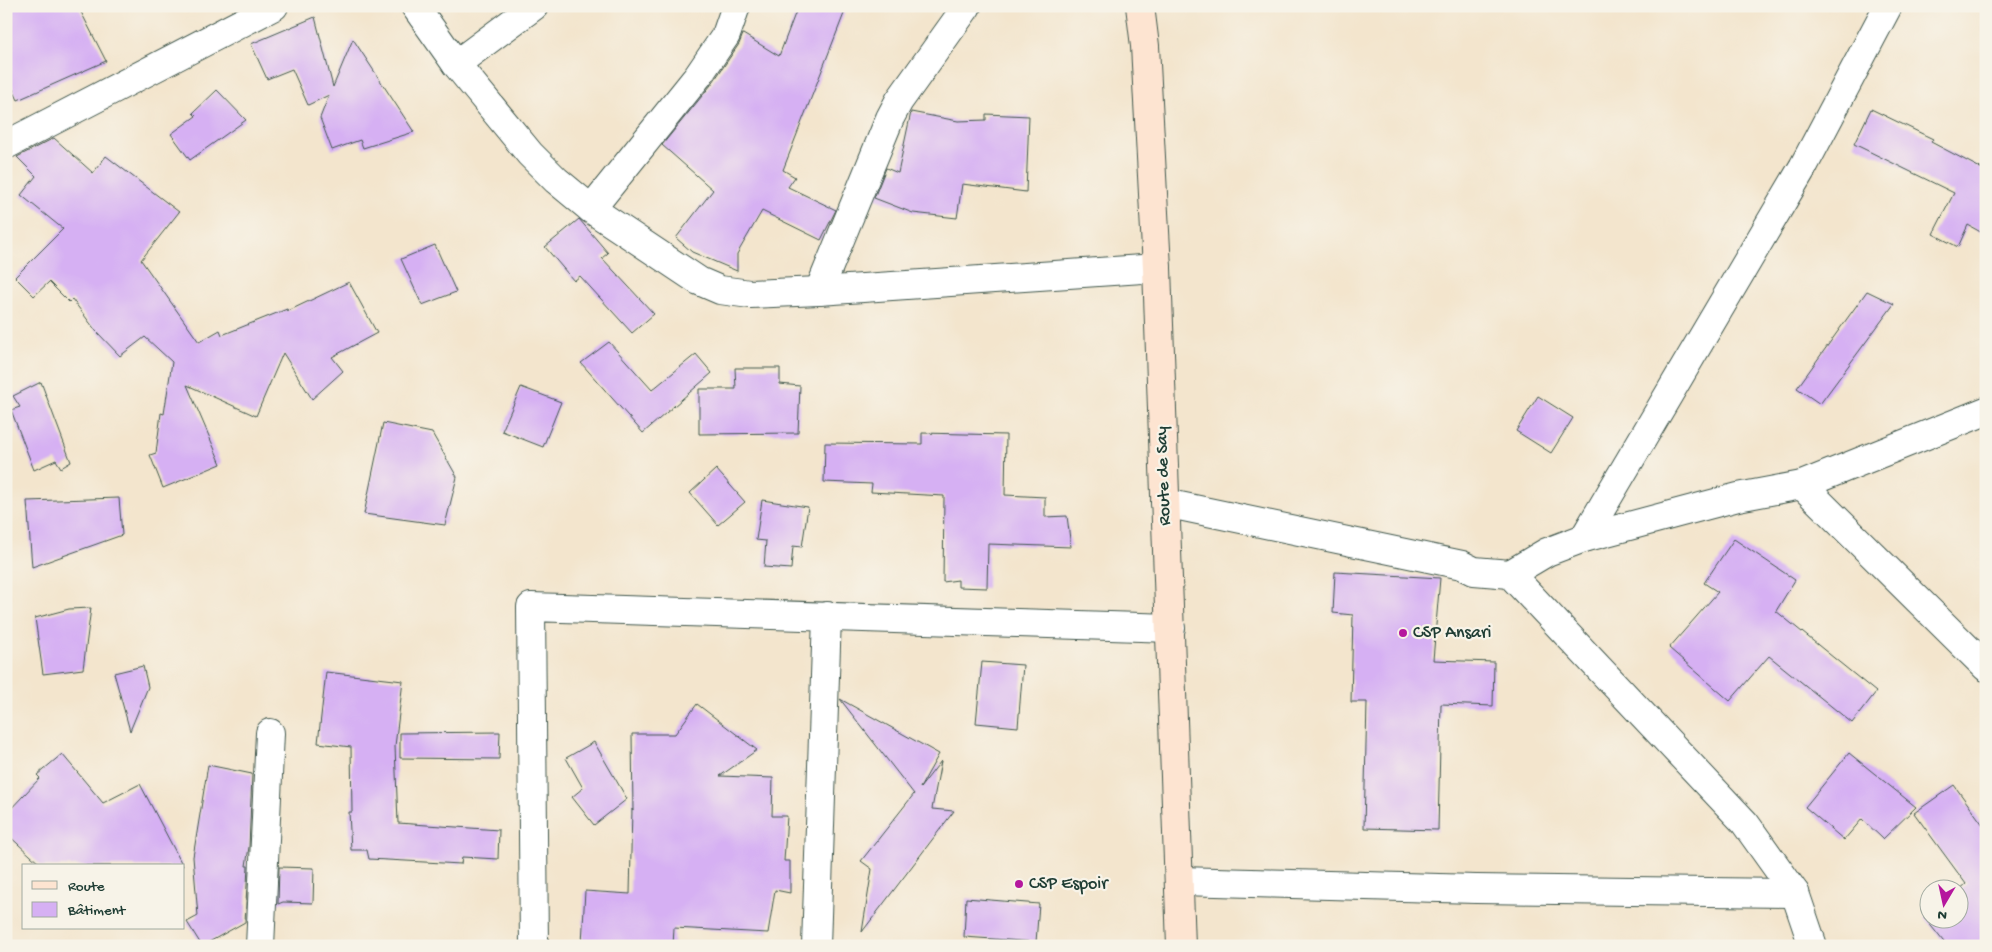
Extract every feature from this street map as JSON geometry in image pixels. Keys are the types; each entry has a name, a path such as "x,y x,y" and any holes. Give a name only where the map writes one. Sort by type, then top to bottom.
{"main road":[{"name":"Route de Say","path":"1140,6 1145,46 1156,268 1171,628 1181,946"}],"street":[{"path":"6,145 274,6"},
{"path":"415,6 456,64 530,154 556,180 591,209 699,281 720,290 750,294 819,291 1156,268"},
{"path":"456,64 534,6"},
{"path":"591,209 698,76 726,35 736,6"},
{"path":"819,291 890,118 922,68 967,6"},
{"path":"1584,538 1803,167 1888,6"},
{"path":"1165,503 1462,565 1474,571 1510,574 1547,552 1584,538 1738,497 1802,486 1986,411"},
{"path":"1802,486 1986,667"},
{"path":"1510,574 1745,823 1795,893 1813,946"},
{"path":"534,946 530,607 1171,628"},
{"path":"816,946 827,616"},
{"path":"260,946 270,733"},
{"path":"1180,881 1476,889 1795,893"}],"building":[{"path":"6,6 78,6 106,61 18,100 6,75"},
{"path":"798,6 847,6 783,170 795,177 788,187 836,210 821,240 762,211 737,254 737,271 692,252 676,238 713,190 662,145 711,85 739,44 743,34 779,56"},
{"path":"315,17 333,87 353,39 414,132 363,148 360,140 332,150 320,118 329,95 308,105 292,69 267,79 251,44"},
{"path":"217,90 246,120 190,160 171,134 196,116 193,113"},
{"path":"1871,109 1933,139 1931,142 1986,171 1986,235 1968,225 1958,247 1933,234 1954,193 1854,144"},
{"path":"911,112 958,121 986,120 986,114 1029,116 1026,192 962,184 957,218 913,213 874,198 886,168 898,173"},
{"path":"54,138 93,173 106,156 179,212 141,260 199,342 220,330 222,335 287,309 288,311 349,282 377,333 332,357 343,371 312,399 283,353 256,416 187,385 221,464 163,488 150,455 156,453 161,413 164,414 172,362 145,337 120,356 96,331 72,299 69,302 49,282 34,296 15,277 63,229 21,195 36,176 17,157"},
{"path":"579,219 608,253 602,258 654,314 632,333 580,276 574,281 545,247"},
{"path":"435,245 456,292 422,305 401,259"},
{"path":"1867,291 1894,304 1820,404 1797,388"},
{"path":"609,342 652,390 696,354 712,373 643,433 581,363"},
{"path":"735,368 780,368 780,384 800,386 798,433 699,434 699,389 736,389"},
{"path":"41,382 71,462 61,468 56,460 34,470 11,410 20,407 13,396"},
{"path":"521,387 561,402 543,447 502,431"},
{"path":"1538,396 1573,418 1551,453 1516,431"},
{"path":"383,423 432,433 457,477 445,525 364,514"},
{"path":"922,433 1006,435 1005,495 1045,497 1045,517 1067,516 1071,547 988,544 987,588 958,587 958,580 943,582 944,496 871,492 872,484 824,482 825,443 922,444"},
{"path":"716,469 745,502 718,525 690,493"},
{"path":"119,498 122,535 32,567 27,501"},
{"path":"762,500 808,507 802,547 793,546 791,569 764,567 766,541 756,540"},
{"path":"1734,539 1795,580 1776,611 1876,692 1852,723 1769,656 1730,701 1669,648 1718,592 1704,583"},
{"path":"1335,572 1440,578 1433,660 1494,662 1493,706 1441,704 1438,830 1364,828 1367,702 1351,702 1353,615 1333,613"},
{"path":"91,608 83,669 43,674 35,618 69,609"},
{"path":"982,662 1023,665 1018,727 976,723"},
{"path":"143,666 148,687 130,731 114,673"},
{"path":"326,672 403,681 395,746 398,823 499,830 498,859 462,857 461,864 369,859 367,850 351,850 349,812 352,812 351,747 318,743"},
{"path":"840,699 939,754 920,788 941,761 932,809 954,811 862,932 872,869 861,861 914,794"},
{"path":"697,704 757,750 720,776 773,778 772,816 787,816 784,861 790,861 790,893 775,890 768,933 674,928 673,946 582,943 585,891 630,894 632,809 633,811 632,734 675,734"},
{"path":"500,732 499,759 400,758 400,733"},
{"path":"594,742 627,799 594,825 572,797 583,788 566,758"},
{"path":"1849,753 1916,807 1883,839 1862,819 1844,840 1805,807"},
{"path":"62,754 103,803 140,784 182,864 40,864 6,833 6,814 40,778 37,775"},
{"path":"208,765 252,774 249,847 246,866 248,866 245,922 202,946 187,922 198,916 193,857"},
{"path":"1954,785 1986,829 1986,946 1947,946 1934,930 1970,930 1970,880 1963,880 1914,813"},
{"path":"279,867 314,868 313,903 283,902 278,904"},
{"path":"966,898 1039,904 1036,942 964,937"}],"place":[{"name":"CSP Ansari","path":"1403,633"},
{"name":"CSP Espoir","path":"1019,884"}]}
